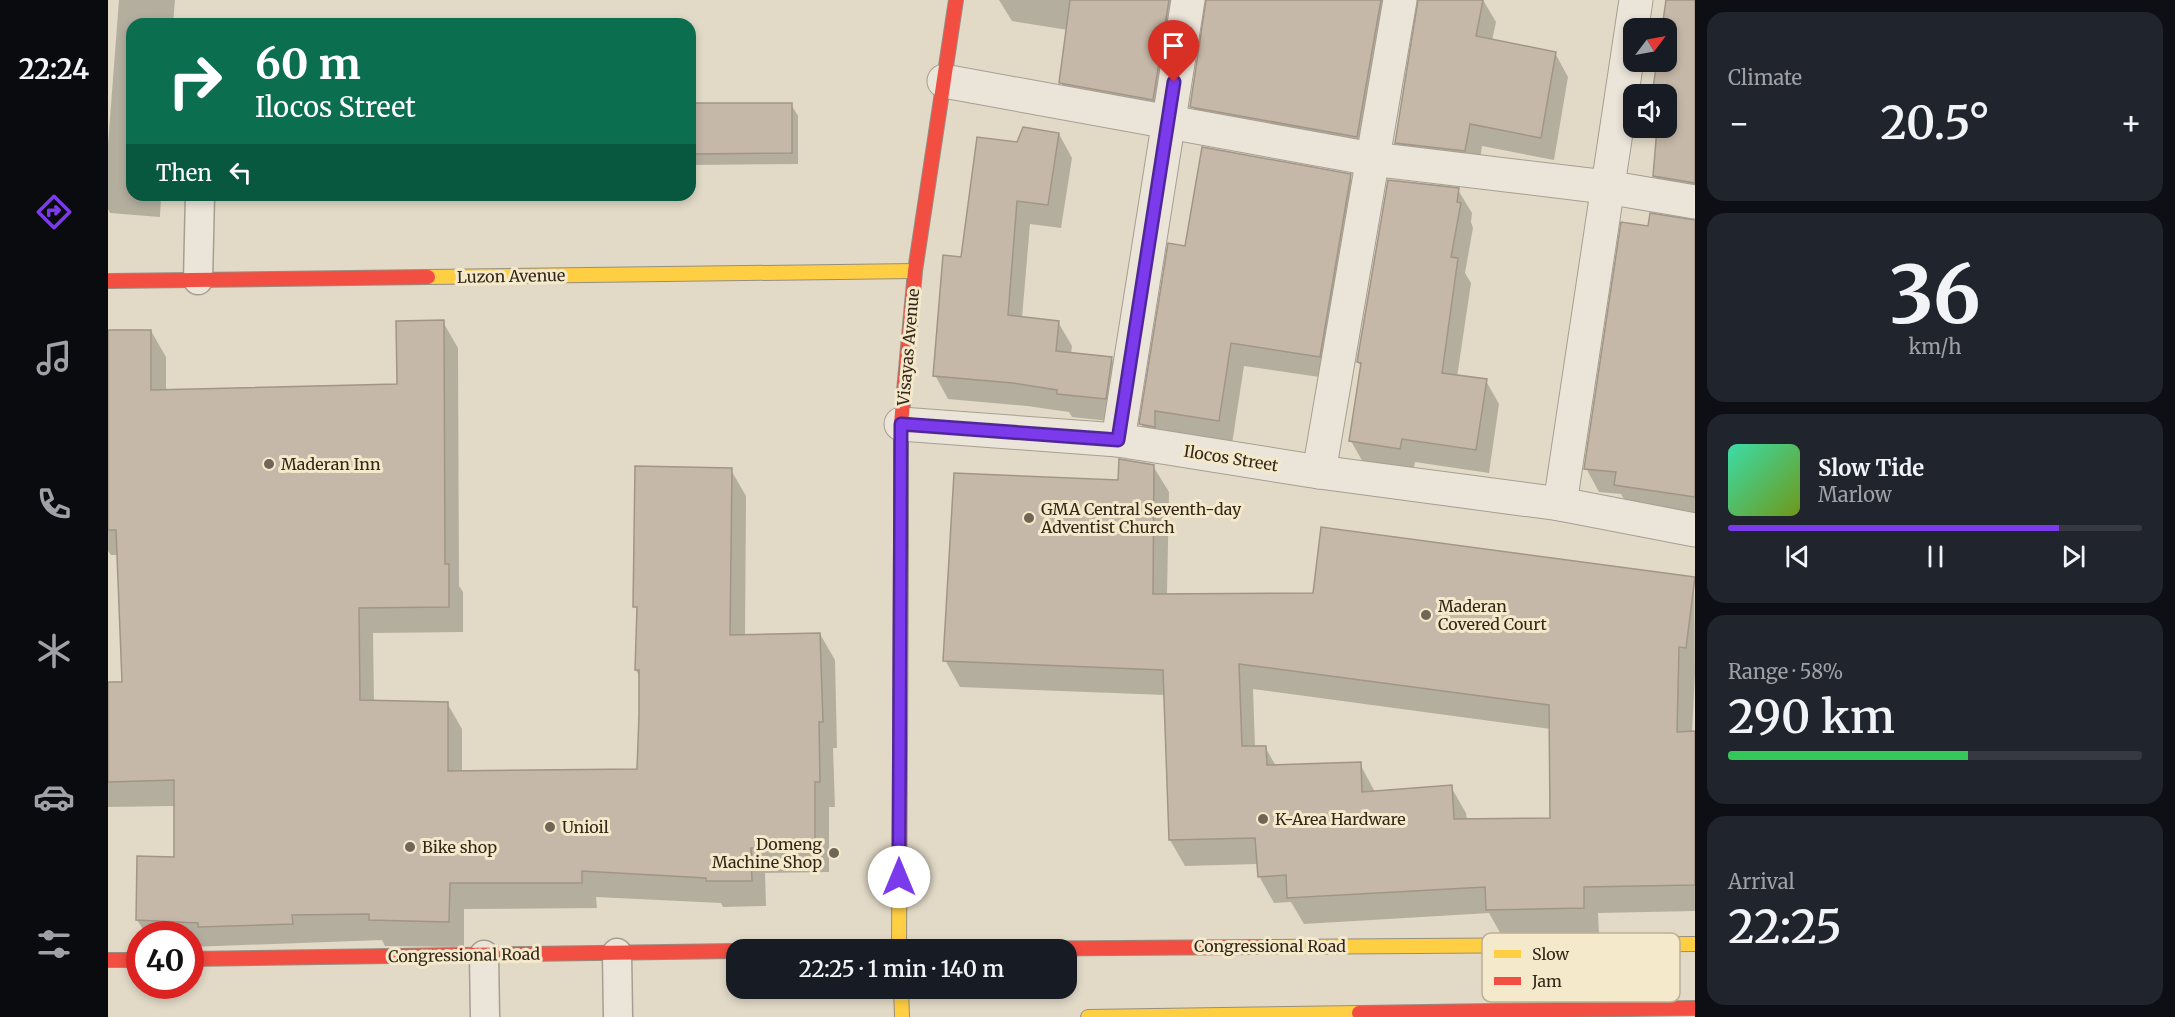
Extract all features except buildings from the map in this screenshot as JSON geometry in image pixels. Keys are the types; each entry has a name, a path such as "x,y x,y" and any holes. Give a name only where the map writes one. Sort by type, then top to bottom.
{"main road":[{"name":"Visayas Avenue","path":"899,939 901,424 915,271 956,0"},
{"name":"Luzon Avenue","path":"108,281 915,271"},
{"name":"Congressional Road","path":"1680,944 1695,944"},
{"name":"Congressional Road","path":"1077,948 1482,945"},
{"name":"Congressional Road","path":"204,959 726,951"},
{"path":"108,960 126,960"},
{"path":"901,999 902,1017"},
{"path":"1088,1017 1695,1008"}],"street":[{"path":"1118,440 1188,0"},
{"path":"1318,472 1400,0"},
{"path":"1560,504 1636,0"},
{"path":"944,81 1372,159 1606,187 1695,202"},
{"name":"Ilocos Street","path":"901,424 1118,440 1318,472 1560,504 1695,530"}],"lane":[{"path":"198,280 201,201"},
{"path":"617,953 618,1017"},
{"path":"483,955 485,1017"}],"traffic: slow":[{"path":"428,277 915,271"},
{"path":"899,939 901,547"},
{"path":"1680,944 1695,944"},
{"path":"1257,947 1482,945"},
{"path":"901,999 902,1017"},
{"path":"1088,1017 1359,1013"}],"traffic: jam":[{"path":"901,547 901,424 915,271 956,0"},
{"path":"108,281 428,277"},
{"path":"1077,948 1257,947"},
{"path":"204,959 726,951"},
{"path":"108,960 126,960"},
{"path":"1359,1013 1695,1008"}],"place":[{"name":"Maderan Inn","path":"269,464"},
{"name":"GMA Central Seventh-day Adventist Church","path":"1029,518"},
{"name":"Maderan Covered Court","path":"1426,615"},
{"name":"K-Area Hardware","path":"1263,819"},
{"name":"Unioil","path":"550,827"},
{"name":"Bike shop","path":"410,847"},
{"name":"Domeng Machine Shop","path":"834,853"}],"route":[{"path":"899,877 901,424 1118,440 1174,82"}]}
